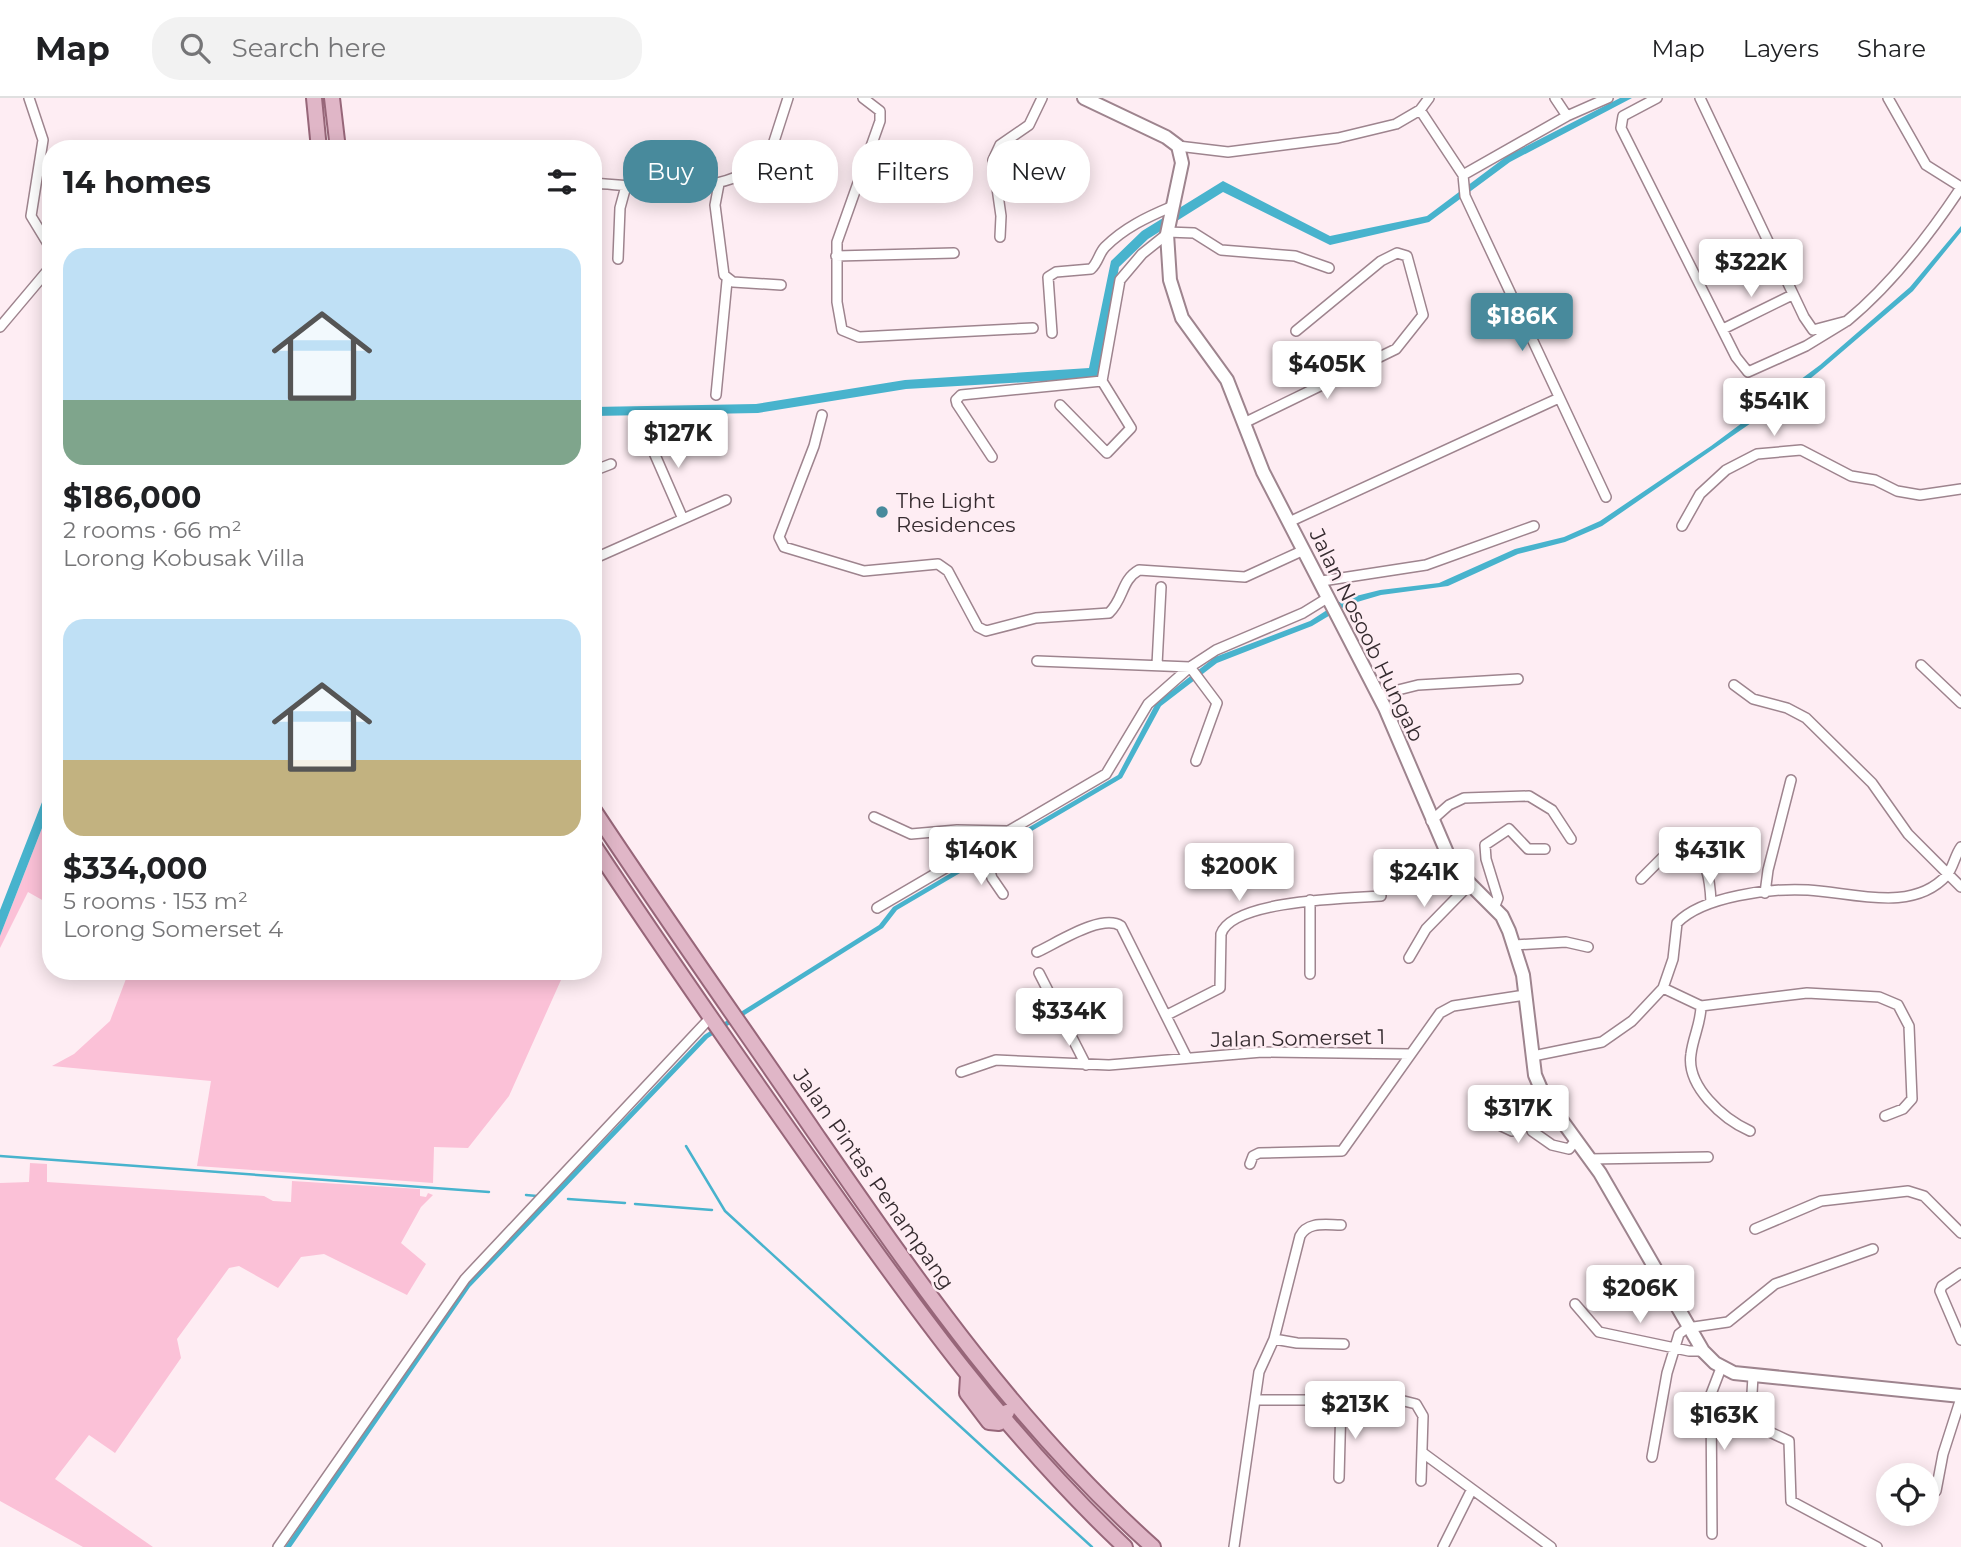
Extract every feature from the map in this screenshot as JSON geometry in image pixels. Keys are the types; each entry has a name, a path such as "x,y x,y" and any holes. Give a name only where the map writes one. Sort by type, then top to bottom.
{"main road":[{"path":"314,98 318,140"},
{"path":"332,98 337,140"},
{"path":"1084,98 1166,137 1178,146"},
{"name":"Jalan Nosoob Hungab","path":"1178,146 1182,163 1167,232 1168,273 1177,305 1188,328 1222,371 1263,472 1322,581 1378,695 1448,855 1470,884 1502,916 1515,945 1525,995 1535,1075 1544,1096 1590,1159 1687,1328 1703,1351 1721,1368 1753,1376 1961,1397"},
{"name":"Jalan Pintas Penampang","path":"602,822 874,1219 996,1383 1079,1476 1153,1547"},
{"name":"Jalan Pintas Penampang","path":"602,857 915,1309 1004,1420 1064,1487 1125,1547"},
{"path":"996,1383 997,1396 1007,1410 1004,1420"}],"street":[{"path":"29,98 43,140"},
{"path":"716,395 727,281 715,198 719,184 747,172 769,156 788,98"},
{"path":"863,98 881,115 872,140"},
{"path":"1000,237 1002,216 993,160 1000,145 1029,125 1042,98"},
{"path":"1178,146 1228,152 1338,138 1385,128 1420,110 1429,98"},
{"path":"1555,98 1567,116"},
{"path":"1463,175 1567,116 1608,98"},
{"path":"1657,98 1623,116 1621,128 1742,367 1748,372 1847,321 1884,288 1930,233 1961,188 1926,165 1888,98"},
{"path":"1700,98 1792,295 1816,335"},
{"path":"1420,110 1463,175 1464,191 1606,497"},
{"path":"42,146 31,216 42,235"},
{"path":"602,184 623,186"},
{"path":"852,195 839,235 836,256 839,325 850,336 1033,328"},
{"path":"618,260 623,199"},
{"path":"1052,333 1048,277 1056,272 1091,269 1102,250 1135,224 1171,210"},
{"path":"1060,405 1107,453 1131,428 1102,381 1120,280 1142,254 1167,232 1194,233 1220,250 1295,256 1329,268"},
{"path":"836,256 954,253"},
{"path":"1244,423 1396,349 1423,315 1407,256 1397,253 1381,261 1296,331"},
{"path":"0,327 42,278"},
{"path":"727,281 781,285"},
{"path":"1723,329 1792,295"},
{"path":"992,457 957,404 958,397 978,392 1102,381"},
{"path":"1289,522 1559,397"},
{"path":"822,415 814,446 779,537 780,543 784,547 864,571 938,564 948,571 978,627 986,631 1036,618 1109,613 1115,607 1127,578 1139,570 1245,577 1304,550"},
{"path":"645,432 683,519"},
{"path":"1682,526 1700,494 1726,470 1757,454 1801,450 1851,476 1875,480 1897,491 1920,495 1961,489"},
{"path":"602,468 611,464"},
{"path":"602,555 726,500"},
{"path":"1322,581 1426,565 1534,526"},
{"path":"1157,665 1161,587"},
{"path":"877,908 1106,774 1147,704 1216,650 1333,603"},
{"path":"1037,661 1193,668 1216,699 1217,708 1196,761"},
{"path":"1921,665 1961,703"},
{"path":"1378,695 1418,685 1518,679"},
{"path":"1734,685 1753,699 1787,708 1806,718 1872,783 1908,834 1961,887"},
{"path":"1765,893 1768,870 1791,780"},
{"path":"1431,821 1449,805 1464,798 1529,796 1552,810 1571,839"},
{"path":"874,817 911,834 957,830 1008,831"},
{"path":"1494,908 1498,898 1486,859 1485,845 1509,829 1528,849 1545,849"},
{"path":"1641,879 1669,851 1687,845 1697,853 1710,875 1711,902"},
{"path":"982,846 987,866 1003,894"},
{"path":"1533,1056 1602,1042 1632,1020 1663,988 1673,959 1677,923 1692,910 1711,902 1765,893 1808,890 1863,898 1900,897 1936,884 1948,875 1961,847"},
{"path":"1409,958 1426,929 1470,884"},
{"path":"1167,1015 1220,988 1220,941 1223,929 1228,925 1284,903 1381,896"},
{"path":"1310,900 1310,974"},
{"path":"1037,952 1097,923 1110,921 1121,926 1187,1058"},
{"path":"1515,945 1566,942 1588,947"},
{"path":"1039,973 1086,1065"},
{"path":"1663,988 1701,1006 1807,993 1879,997 1898,1004 1909,1026 1912,1099 1903,1109 1885,1116"},
{"name":"Jalan Somerset 1","path":"1250,1164 1253,1156 1259,1153 1342,1151 1435,1018 1445,1009 1525,995"},
{"path":"1701,1006 1701,1018 1691,1053 1690,1069 1695,1084 1739,1126 1750,1131"},
{"path":"278,1547 465,1279 713,1017"},
{"name":"Jalan Somerset 1","path":"961,1072 996,1060 1086,1065 1262,1052 1410,1054"},
{"path":"1476,1114 1511,1131 1544,1096"},
{"path":"1532,1131 1561,1149 1569,1149 1576,1140"},
{"path":"1590,1159 1708,1157"},
{"path":"1755,1229 1821,1201 1908,1191 1924,1196 1961,1233"},
{"path":"1234,1547 1262,1360 1274,1339 1304,1229 1312,1225 1341,1225"},
{"path":"1651,1457 1676,1338 1687,1328 1728,1322 1775,1284 1873,1249"},
{"path":"1961,1273 1946,1282 1940,1291 1961,1340"},
{"path":"1575,1304 1599,1332 1674,1348 1703,1351"},
{"path":"1274,1339 1297,1343 1344,1344"},
{"path":"1712,1534 1711,1394 1721,1368"},
{"path":"1753,1376 1751,1411 1755,1425 1789,1441 1791,1501 1877,1547"},
{"path":"1939,1475 1961,1397"},
{"path":"1255,1400 1400,1401 1416,1404 1423,1416 1421,1481"},
{"path":"1339,1478 1342,1402"},
{"path":"1423,1453 1551,1547"},
{"path":"1443,1547 1472,1489"}],"shaded area":[{"path":"42,828 42,900 28,892 0,948 0,936"},
{"path":"126,980 561,980 509,1096 468,1148 434,1147 433,1183 197,1166 211,1081 52,1066 74,1054 110,1021"},
{"path":"30,1163 47,1164 47,1182 264,1196 273,1201 291,1202 292,1181 420,1189 420,1196 426,1197 428,1193 433,1195 421,1207 401,1243 426,1264 407,1295 324,1254 301,1257 278,1288 239,1266 229,1268 177,1339 181,1358 115,1453 89,1435 55,1479 153,1547 83,1547 0,1501 0,1183 29,1182"}],"water":[{"path":"1620,98 1632,98 1510,162 1429,222 1330,245 1223,192 1148,239 1119,267 1098,378 906,389 758,413 602,416 602,407 756,404 905,380 1089,368 1111,261 1142,231 1223,181 1330,236 1427,216 1507,156"},
{"path":"1961,226 1961,232 1913,291 1822,369 1783,401 1602,526 1565,542 1518,554 1448,586 1381,595 1347,605 1312,626 1217,663 1161,706 1122,778 897,910 883,928 708,1038 470,1287 291,1547 285,1547 468,1282 704,1035 879,925 893,907 1118,775 1156,703 1215,657 1310,621 1344,599 1380,590 1439,583 1515,549 1564,537 1600,521 1711,446 1820,365 1910,287"},
{"path":"42,802 42,828 0,936 0,910"}],"waterway":[{"path":"686,1146 725,1211 1092,1547"},
{"path":"0,1156 489,1192"},
{"path":"526,1195 537,1196"},
{"path":"568,1199 625,1203"},
{"path":"635,1204 712,1210"}],"place":[{"name":"The Light Residences","path":"882,512"}]}
